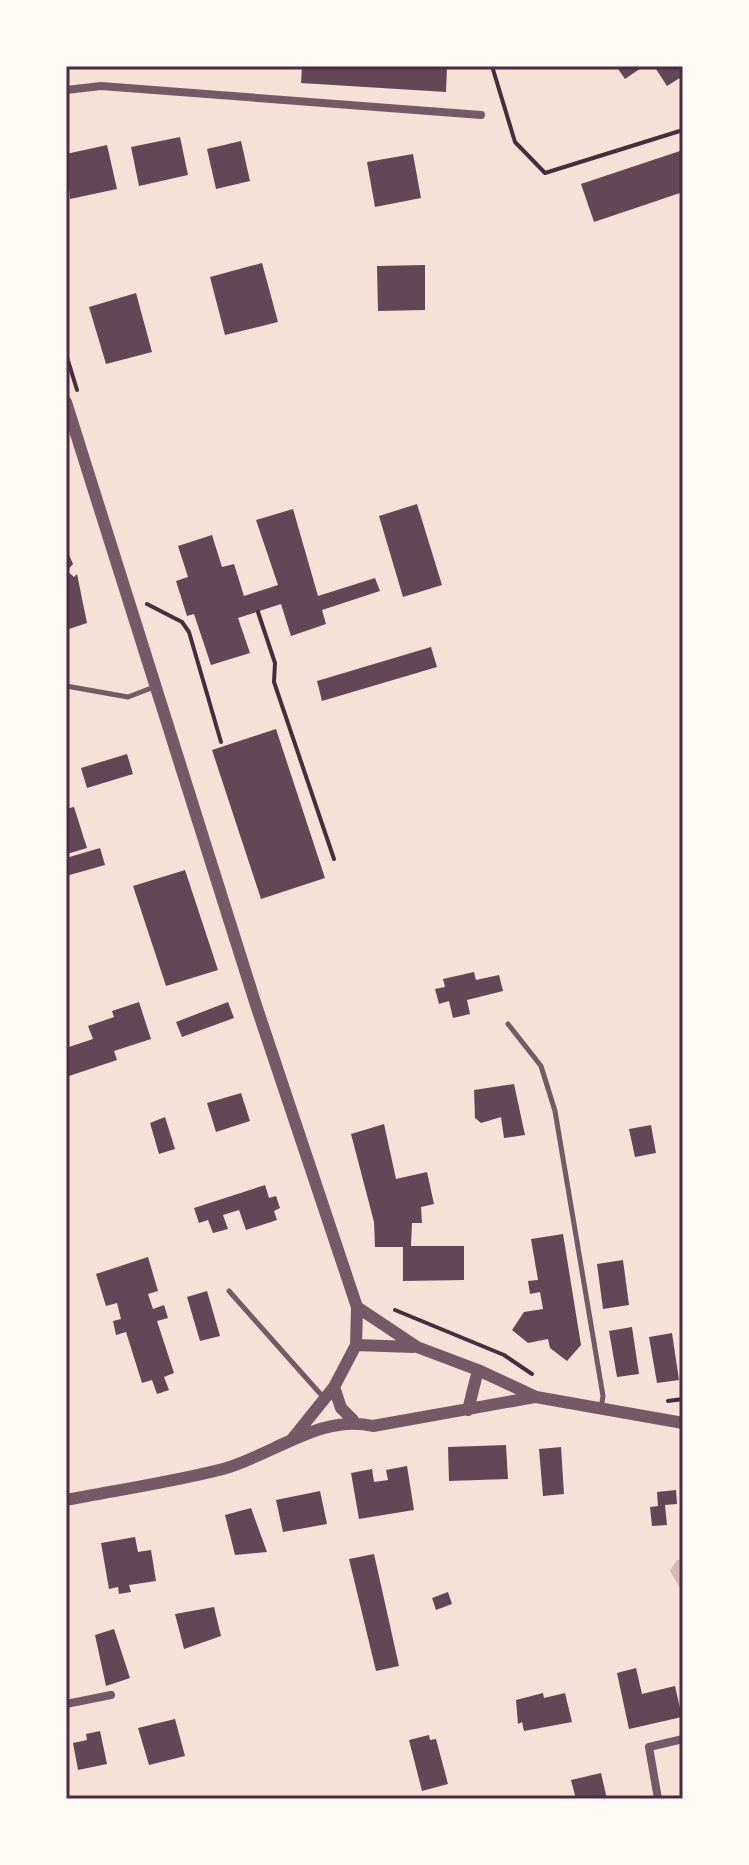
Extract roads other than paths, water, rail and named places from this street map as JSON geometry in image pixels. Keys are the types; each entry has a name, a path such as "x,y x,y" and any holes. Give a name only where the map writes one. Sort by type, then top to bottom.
{"street":[{"path":"66,90 101,86 481,115"},
{"path":"66,402 255,1002 357,1307 356,1345 334,1387 293,1438"},
{"path":"357,1307 417,1347 478,1370 536,1397 683,1423"},
{"path":"356,1345 417,1347"},
{"path":"468,1410 478,1370"},
{"path":"334,1387 341,1408 353,1420 373,1426 536,1397"},
{"path":"66,1500 224,1468 293,1438 353,1420"},
{"path":"66,1704 111,1695"},
{"path":"658,1799 649,1747 683,1739"}],"lane":[{"path":"66,686 128,697 155,687"},
{"path":"508,1024 541,1066 555,1111 603,1396 601,1410"},
{"path":"229,1291 325,1398"}]}
